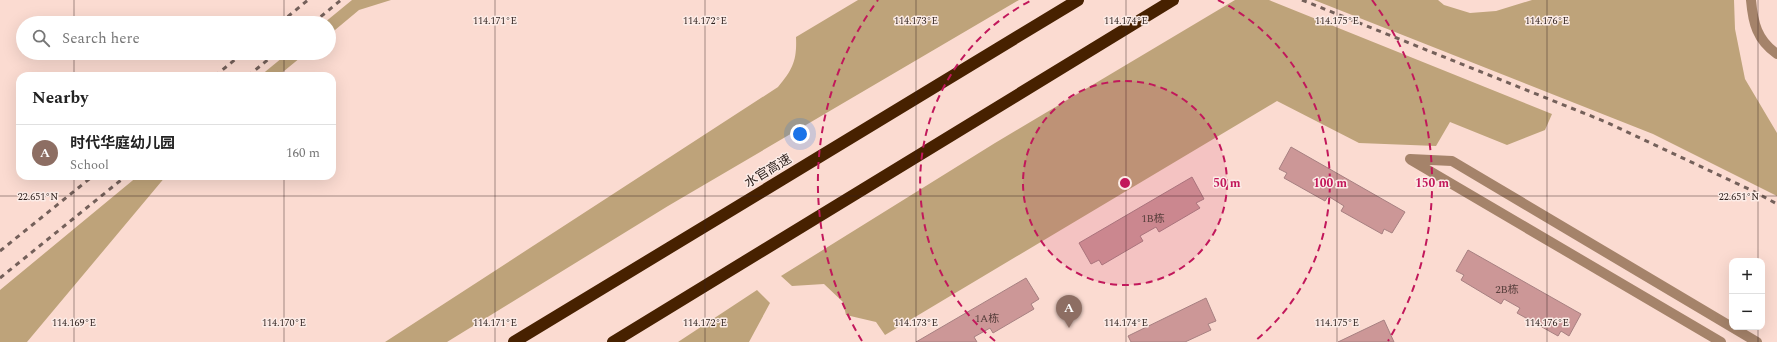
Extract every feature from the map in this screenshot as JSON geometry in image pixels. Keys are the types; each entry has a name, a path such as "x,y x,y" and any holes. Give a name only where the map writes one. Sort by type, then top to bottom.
{"highway":[{"name":"水官高速","path":"514,342 1078,0"},
{"path":"613,342 1172,0"}],"street":[{"path":"1752,0 1753,21 1765,46 1777,54"},
{"path":"1721,342 1410,159 1452,161 1757,342"}],"shaded area":[{"path":"352,0 391,0 359,10 336,29 336,16 333,16"},
{"path":"858,0 1019,0 668,206 447,342 385,342 778,87 793,64 796,52 796,37"},
{"path":"1235,0 1269,0 1552,114 1545,130 1507,145 1450,122 1436,146 1359,143 1277,101 885,335 876,322 846,315 843,302 824,284 792,286 781,276 995,143"},
{"path":"1314,0 1438,0 1444,5 1470,13 1496,11 1532,0 1734,0 1735,29 1745,79 1777,133 1777,196 1653,134"},
{"path":"279,60 297,60 283,72 265,72"},
{"path":"133,180 163,180 27,342 0,342 0,290"},
{"path":"757,290 770,303 749,342 678,342"}],"building":[{"path":"1291,147 1405,212 1392,233 1384,229 1382,234 1341,211 1344,206 1328,196 1325,201 1284,178 1287,173 1279,169"},
{"path":"1192,177 1204,199 1196,203 1200,208 1159,232 1156,227 1140,236 1143,241 1102,265 1099,260 1091,264 1079,243"},
{"path":"1468,250 1581,314 1569,336 1561,331 1558,336 1517,313 1520,308 1504,299 1501,304 1461,280 1464,275 1456,271"},
{"path":"1026,278 1039,299 1031,304 1034,309 993,333 990,328 974,337 977,342 916,342"},
{"path":"1206,298 1216,321 1208,324 1211,330 1185,342 1131,342 1128,336"},
{"path":"1384,320 1394,342 1338,342"}],"railway":[{"path":"289,16 308,0"},
{"path":"322,16 341,0"},
{"path":"1302,0 1606,122 1753,191 1777,204"},
{"path":"220,72 234,60"},
{"path":"253,72 267,60"},
{"path":"0,251 88,180"},
{"path":"0,278 121,180"}],"place":[{"name":"时代华庭幼儿园","path":"1069,328"}]}
